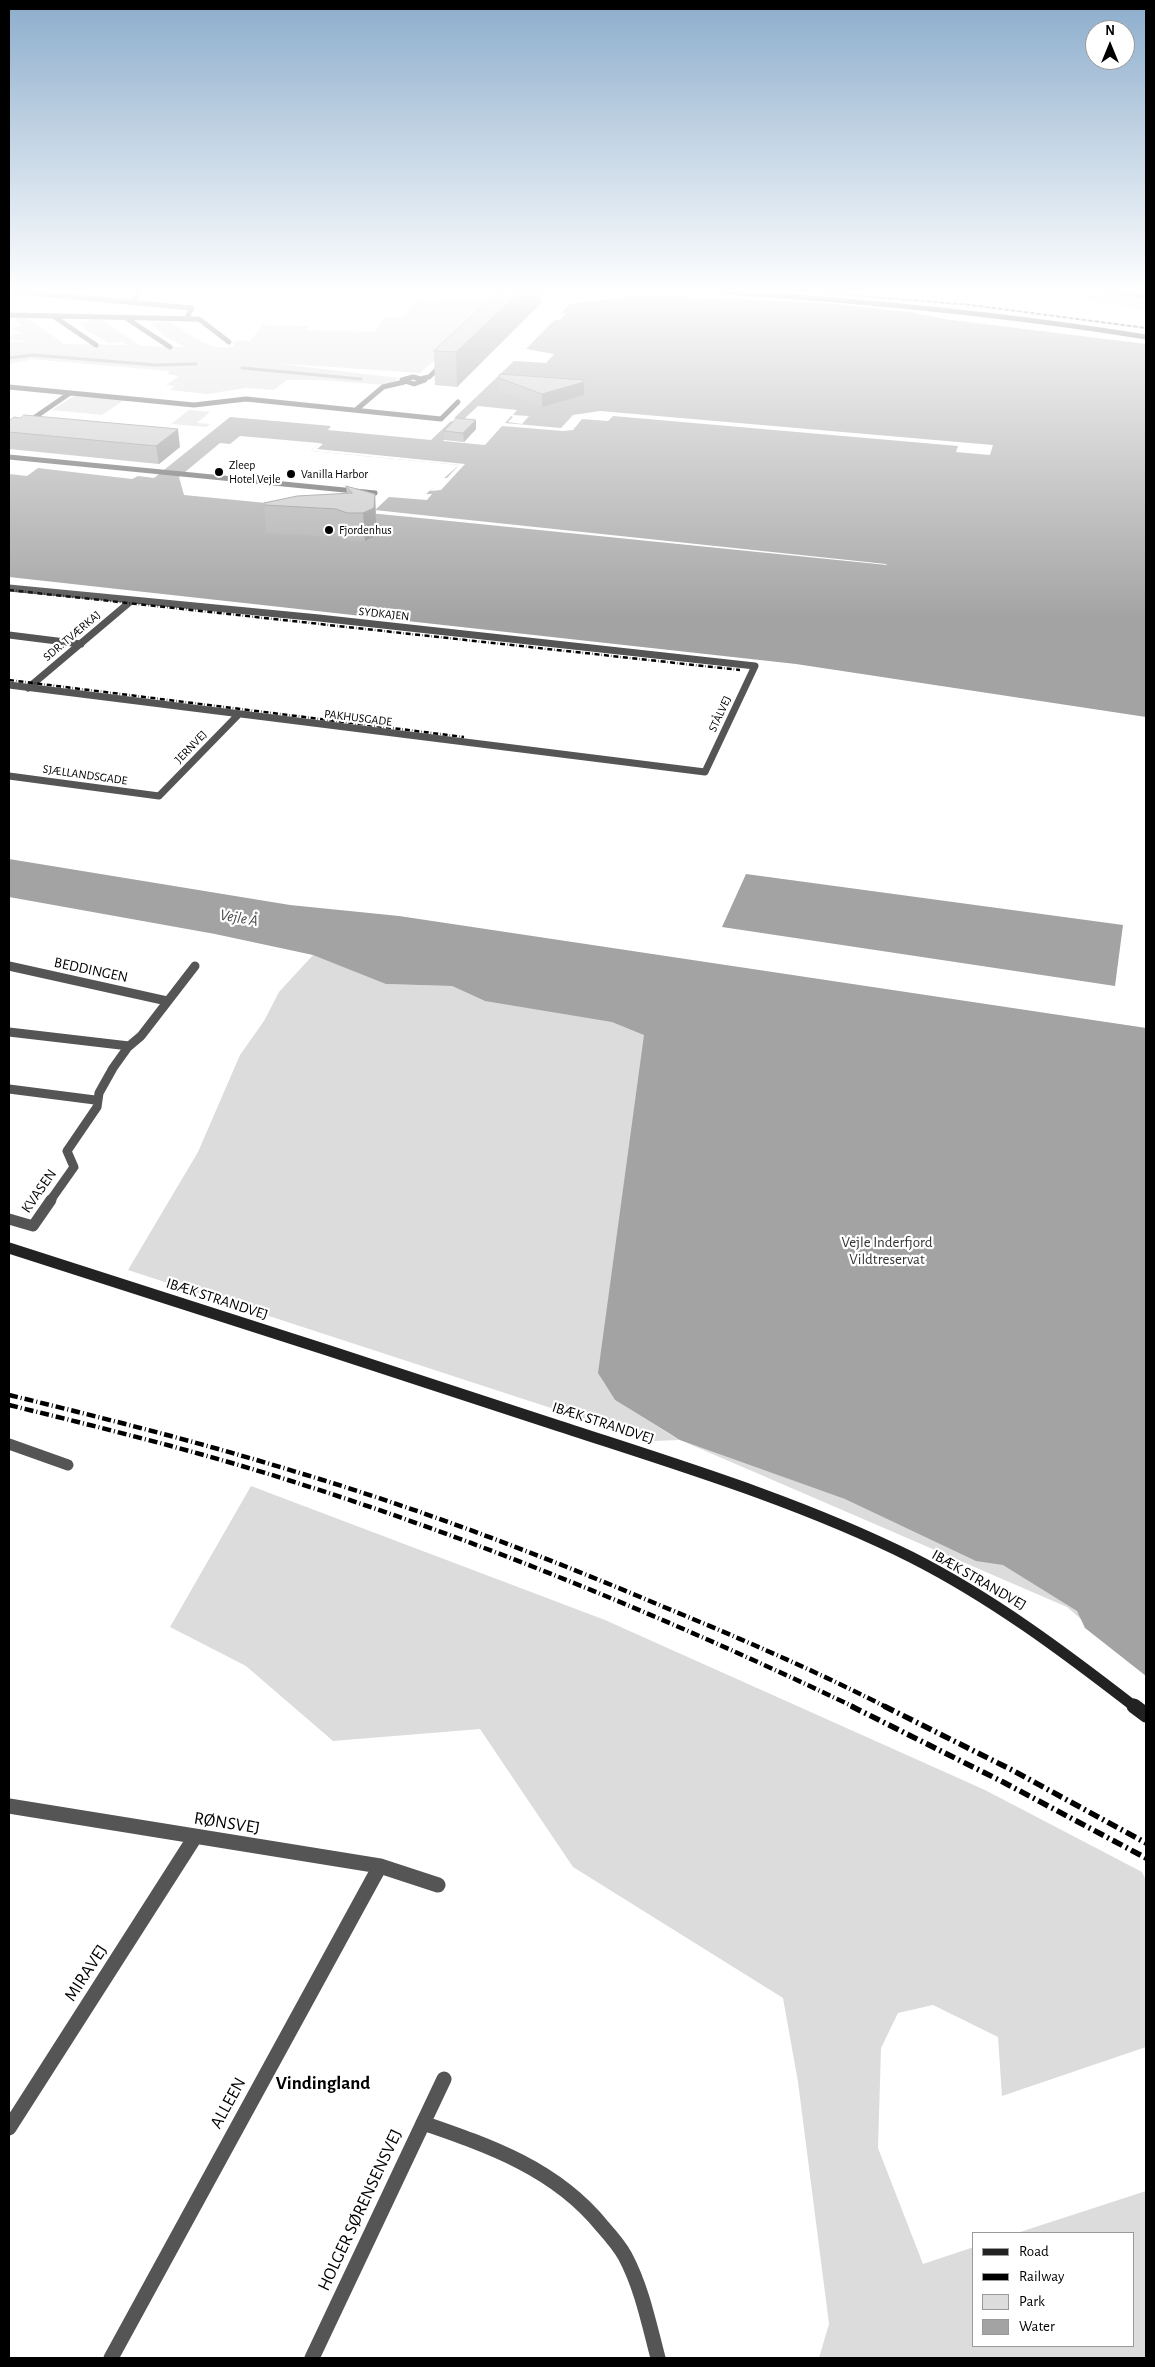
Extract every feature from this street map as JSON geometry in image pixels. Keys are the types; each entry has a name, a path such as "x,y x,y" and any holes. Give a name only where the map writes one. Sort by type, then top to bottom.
{"street":[{"path":"9,435 61,399"},
{"path":"137,399 194,405 242,399"},
{"path":"251,399 441,419 458,402"},
{"path":"357,410 369,399"},
{"path":"9,458 375,493"},
{"name":"SYDKAJEN","path":"9,588 319,618 756,666"},
{"name":"SDR. TVÆRKAJ","path":"28,688 131,601"},
{"path":"312,625 319,618"},
{"path":"9,635 81,644"},
{"name":"STÅLVEJ","path":"705,772 756,666"},
{"name":"PAKHUSGADE","path":"9,686 705,772"},
{"name":"JERNVEJ","path":"159,796 239,714"},
{"name":"SJÆLLANDSGADE","path":"9,776 159,796"},
{"name":"BEDDINGEN","path":"9,966 167,1000"},
{"name":"KVASEN","path":"9,1219 33,1226 74,1167 68,1151 97,1107 95,1100 101,1088 129,1046 141,1037 167,1000 195,966"},
{"path":"9,1032 129,1046"},
{"path":"9,1089 95,1100"},
{"name":"IBÆK STRANDVEJ","path":"9,1248 473,1397 780,1499 910,1557 972,1591 1046,1638 1146,1715"},
{"path":"9,1444 68,1465"},
{"name":"RØNSVEJ","path":"9,1806 380,1866 438,1885"},
{"name":"MIRAVEJ","path":"9,2128 195,1837"},
{"name":"ALLEEN","path":"111,2358 380,1866"},
{"name":"HOLGER SØRENSENSVEJ","path":"312,2358 444,2079"},
{"path":"423,2123 512,2155 557,2182 593,2211 625,2256 648,2319 658,2358"}],"green space":[{"path":"69,399 124,400 102,415 52,410"},
{"path":"189,410 210,412 197,423 210,424 206,427 171,424"},
{"name":"Vejle Inderfjord Vildtreservat","path":"344,914 1146,1028 1146,1676 1067,1607 680,1440 652,1441 128,1270 198,1152 240,1055 264,1021 279,992 313,955","holes":["443,980 485,1001 452,986 386,984","600,1376 676,1438 615,1400"]},
{"path":"251,1486 605,1620 985,1790 1142,1872 1146,1880 1146,2047 1002,2096 998,2037 933,2005 898,2013 881,2048 878,2148 923,2264 972,2248 972,2347 1135,2347 1135,2232 1020,2232 1146,2191 1146,2358 819,2358 829,2324 798,2082 783,1998 573,1867 480,1729 333,1741 246,1666 170,1627"}],"water":[{"path":"474,399 1146,399 1146,717 796,664 9,577 9,474 27,476 38,468 132,479 138,476 154,478 230,417 331,426 328,430 431,440","holes":["240,436 319,443 311,451 459,465 426,494 432,494 427,500 389,497 375,510 412,514 410,517 184,495 179,477 220,443 230,444"]},
{"name":"Vejle Inderfjord Vildtreservat","path":"9,859 290,905 399,916 1146,1028 1146,1676 1085,1628 1077,1611 1003,1565 976,1561 845,1499 680,1440 615,1400 598,1373 644,1035 612,1022 485,1001 452,986 386,984 313,955 215,934 9,897"},
{"path":"746,874 1123,925 1115,986 722,927"}],"pier":[{"path":"478,406 517,410 513,415 529,416 522,424 508,422 513,417 511,416 505,423 561,428 573,415 600,411 993,445 990,455 956,452 958,446 613,416 608,421 582,419 573,430 563,431 502,426 485,445 443,441 460,423 449,421 452,418 464,419"},
{"path":"319,443 323,444 317,449 465,464 441,490 430,491 442,478 447,478 459,465 311,451"},
{"path":"412,514 886,564 887,565 410,517"}],"building":[{"path":"24,415 178,429 156,446 9,432 9,421 14,417 20,418"},
{"path":"457,418 476,420 463,433 444,431"},
{"path":"346,486 375,494 374,508 363,513 347,513 336,509 264,505 264,503 297,496 352,493"}],"railway":[{"path":"9,590 740,670"},
{"path":"9,680 464,737"},
{"path":"9,1395 230,1452 349,1488 440,1519 575,1570 720,1630 804,1667 886,1707"},
{"path":"9,1405 219,1459 288,1480 432,1529 575,1583 785,1674 854,1707"},
{"path":"851,1706 1003,1782 1146,1858"},
{"path":"886,1707 1012,1770 1146,1843"}],"place":[{"name":"Zleep Hotel Vejle","path":"219,472"},
{"name":"Vanilla Harbor","path":"291,474"},
{"name":"Fjordenhus","path":"329,530"}],"district":[{"name":"Vindingland","path":"323,2083"}],"water label":[{"name":"Vejle Å","path":"239,918"}]}
